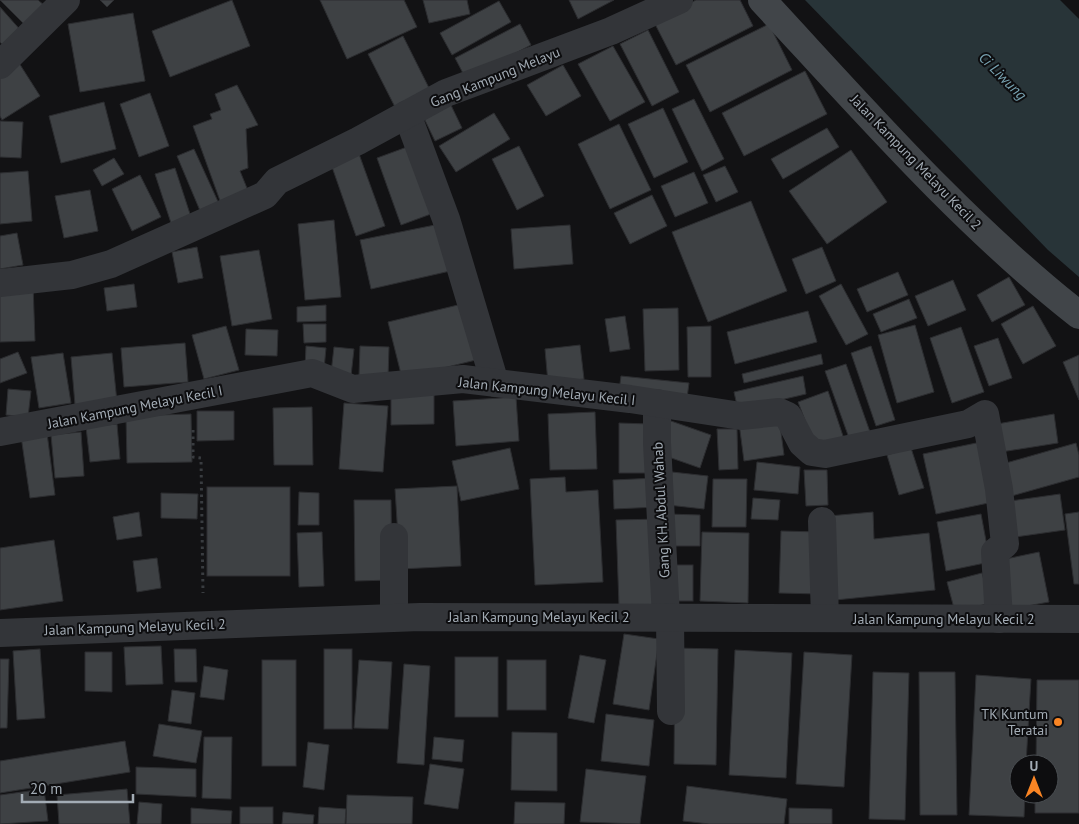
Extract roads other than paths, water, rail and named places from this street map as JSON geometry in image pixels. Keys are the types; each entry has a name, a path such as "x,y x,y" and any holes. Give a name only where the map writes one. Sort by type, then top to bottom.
{"street":[{"path":"0,65 66,0"},
{"name":"Gang Kampung Melayu","path":"0,284 72,275 111,264 265,195 277,181 446,93 611,31 679,0"},
{"name":"Jalan Kampung Melayu Kecil 2","path":"762,0 902,150 1029,276 1079,315"},
{"path":"407,114 446,219 495,383"},
{"name":"Jalan Kampung Melayu Kecil I","path":"0,432 312,373 353,389 463,380 657,403 741,416 779,412 788,416 802,443 812,452 825,454 968,424 986,414 999,489 1004,544 995,552 999,619"},
{"name":"Gang KH. Abdul Wahab","path":"657,403 657,443 668,617 671,711"},
{"path":"822,521 825,618"},
{"path":"394,537 394,617"},
{"name":"Jalan Kampung Melayu Kecil 2","path":"0,633 394,617 1079,619"}],"water":[{"name":"Ci Liwung","path":"805,0 1060,0 1079,19 1079,277 1048,250"}],"place":[{"name":"TK Kuntum Teratai","path":"1058,722"}]}
